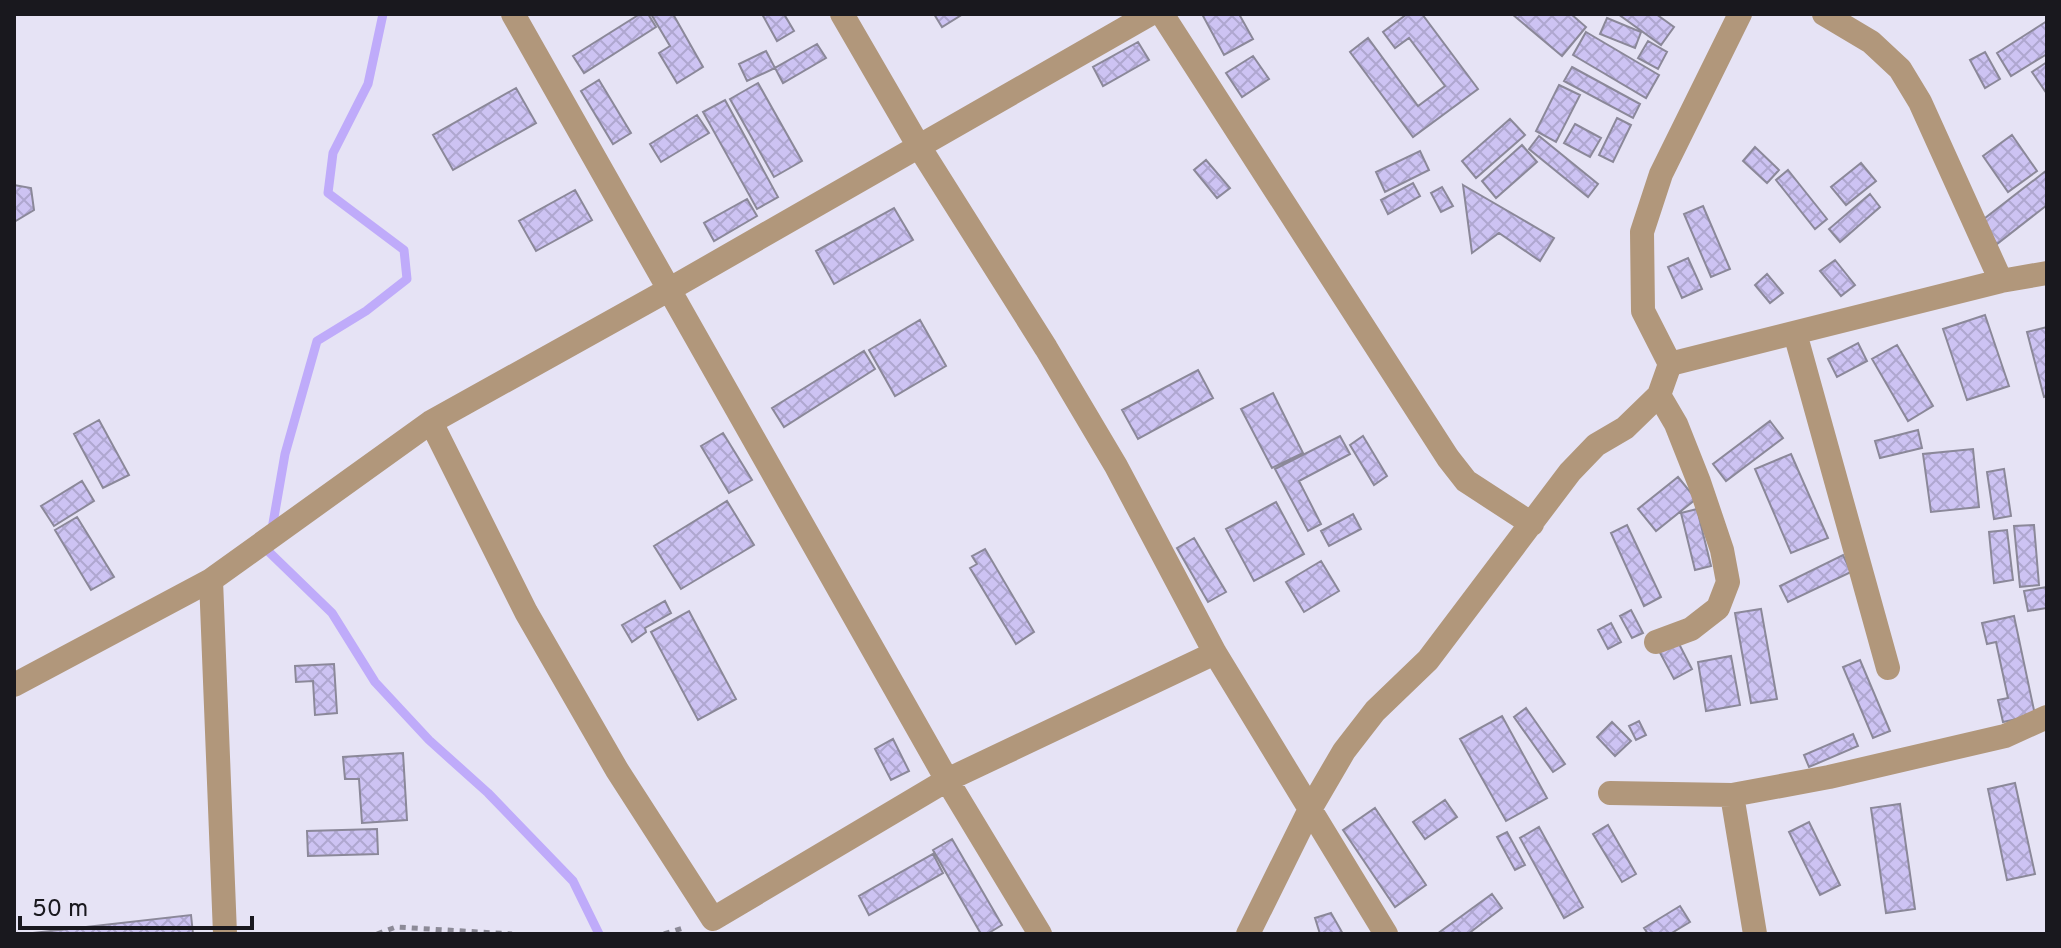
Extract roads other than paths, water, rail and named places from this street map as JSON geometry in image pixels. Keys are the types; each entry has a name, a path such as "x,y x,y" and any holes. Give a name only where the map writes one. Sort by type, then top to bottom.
{"street":[{"path":"513,14 947,780 1040,934"},
{"path":"842,14 918,145 1116,466 1215,653 1386,934"},
{"path":"14,685 211,580 431,422 1150,14"},
{"path":"1162,14 1448,458 1466,481 1532,524"},
{"path":"1248,934 1309,811 1344,751 1367,721 1428,660 1579,463 1596,445 1625,428 1659,395 1670,364 1643,311 1642,232 1661,174 1740,14"},
{"path":"1824,14 1871,42 1900,69 1920,102 2001,281"},
{"path":"1670,364 2001,281 2047,273"},
{"path":"1795,333 1888,668"},
{"path":"1656,642 1691,629 1718,608 1728,582 1722,550 1699,482 1676,424 1659,395"},
{"path":"431,422 526,612 617,770 713,919 947,780 1215,653"},
{"path":"211,580 225,934"},
{"path":"1610,793 1732,795 1829,777 2005,736 2047,717"},
{"path":"1732,795 1755,934"}],"waterway":[{"path":"272,529 285,454 317,341 366,311 407,279 404,250 328,193 333,153 368,84 383,14"},
{"path":"270,543 268,551 332,613 375,682 429,740 488,793 573,881 599,934"}]}
